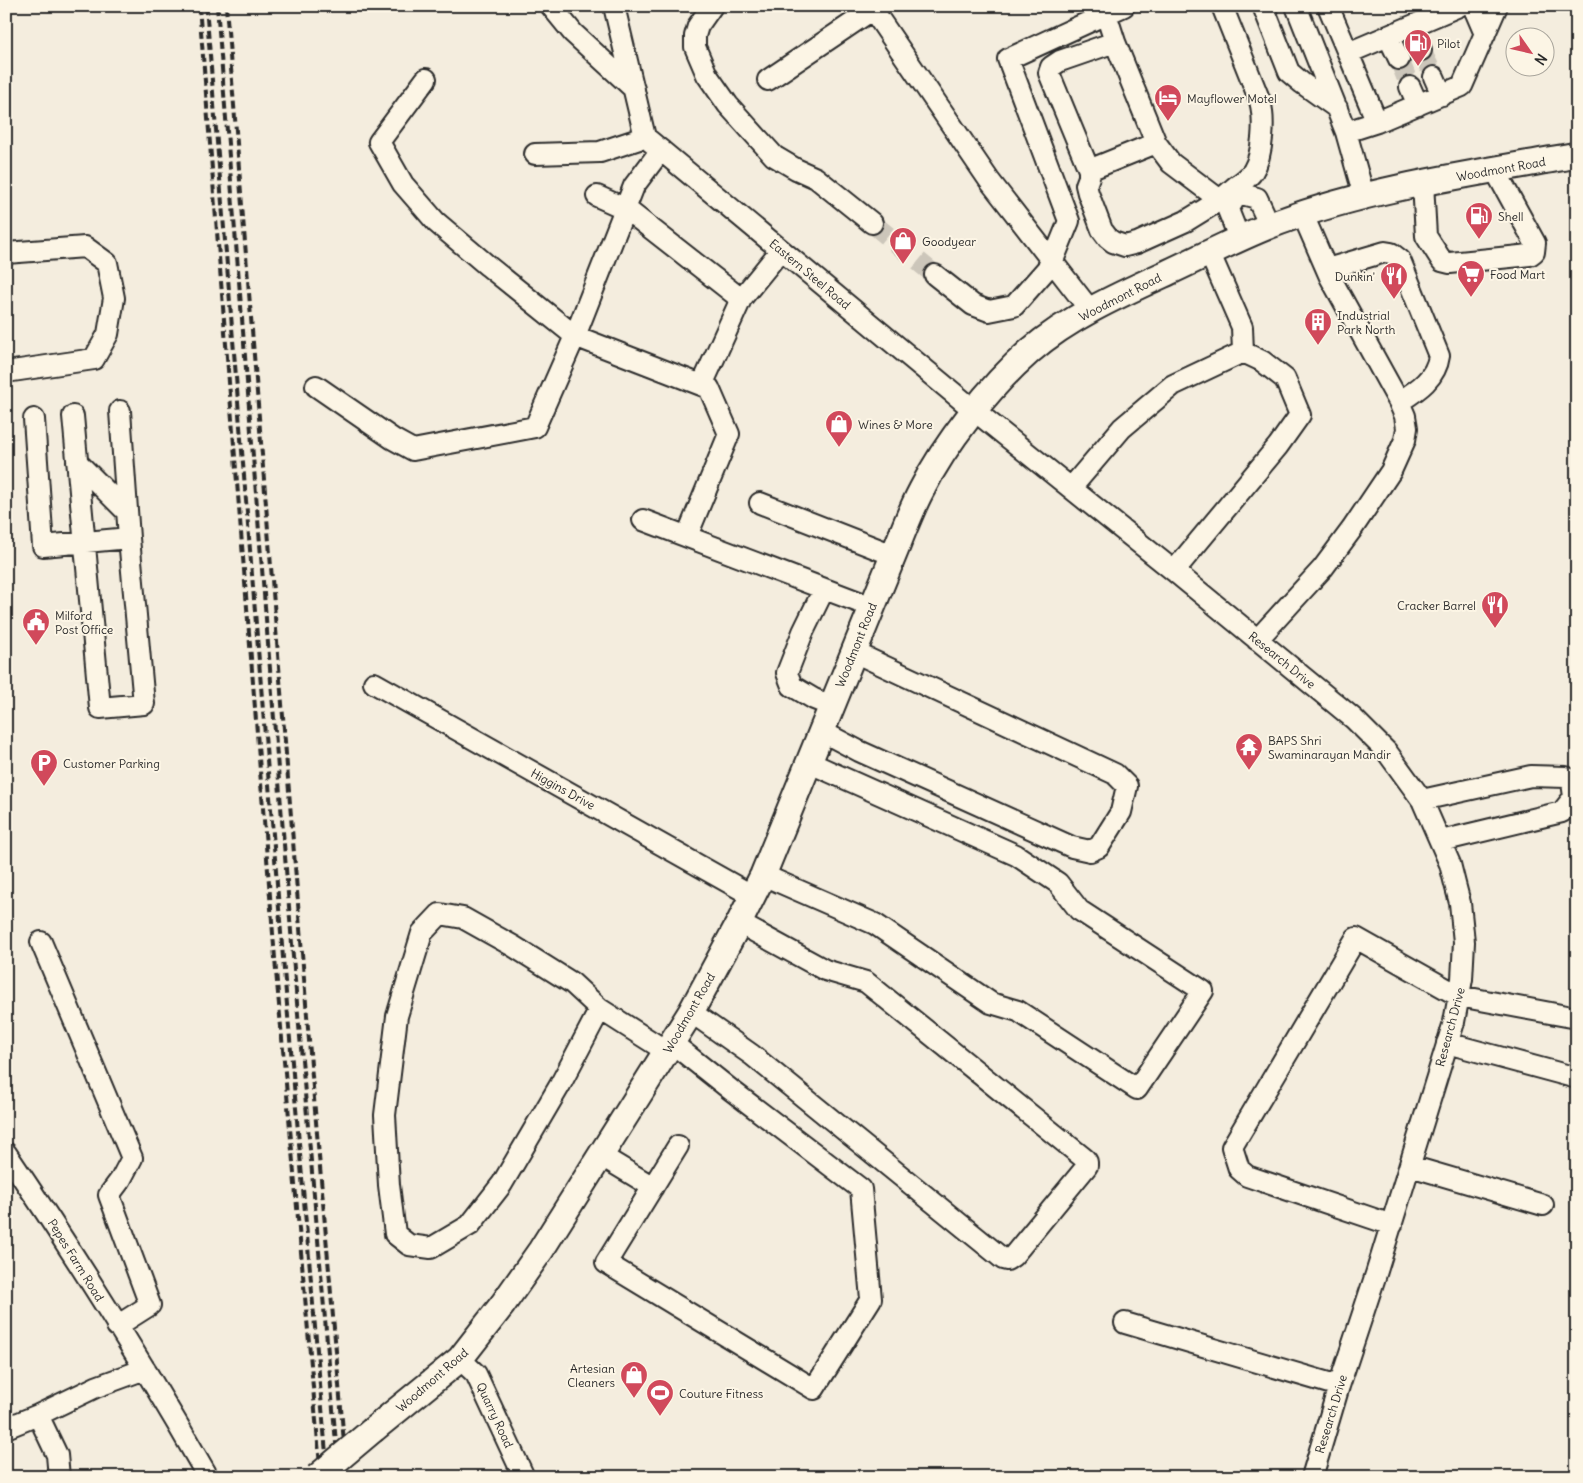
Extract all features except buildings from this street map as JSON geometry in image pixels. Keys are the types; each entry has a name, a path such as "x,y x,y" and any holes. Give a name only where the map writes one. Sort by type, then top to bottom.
{"main road":[{"name":"Woodmont Road","path":"317,1477 460,1359 504,1304 540,1250 691,1012 758,885 921,490 946,449 995,385 1051,335 1090,310 1270,226 1364,196 1423,183 1577,155"}],"street":[{"path":"552,6 573,33 634,89"},
{"path":"535,154 600,152 644,137 614,6"},
{"path":"712,6 698,26 695,36 695,47 707,75 728,105 774,156 816,178 872,223"},
{"path":"1114,42 1060,62 1049,71 1088,170 1086,185 1102,230 1108,238 1117,244 1125,246 1138,243 1186,222 1231,193 1252,174 1258,163 1263,116 1260,100 1222,6"},
{"path":"1263,6 1289,72 1336,108"},
{"path":"1296,6 1346,132 1364,196"},
{"path":"1328,6 1376,122"},
{"path":"1348,52 1459,6"},
{"path":"1473,6 1485,34"},
{"path":"1346,132 1376,122 1414,96 1438,86 1462,86 1497,6"},
{"path":"768,80 876,8 990,180 1090,310"},
{"path":"935,275 973,306 989,311 1014,306 1052,263 1069,221 1008,59 1115,10 1114,42 1156,143 1170,164 1231,193 1257,198 1270,226"},
{"path":"1411,27 1421,50"},
{"path":"1388,36 1399,59"},
{"path":"426,79 379,142 403,184 436,222 575,336 709,388 729,434 687,536"},
{"name":"Eastern Steel Road","path":"644,137 975,411"},
{"path":"1088,170 1156,143"},
{"path":"316,386 393,439 413,450 536,427 575,336 634,186 661,150"},
{"path":"1423,183 1426,236 1442,261 1450,263 1530,255 1534,252 1535,243 1495,170"},
{"path":"1231,193 1228,210 1240,240"},
{"path":"597,196 626,208 741,299"},
{"path":"1257,640 1323,568 1352,529 1391,471 1405,440 1407,428 1405,416 1399,402 1327,268 1302,215"},
{"path":"6,253 85,246 107,263 114,298 108,334 94,359 6,372"},
{"path":"702,385 741,299 781,250"},
{"path":"1327,268 1384,252 1391,252 1400,260 1439,356 1438,364 1423,386 1399,402"},
{"path":"1210,254 1242,327 1243,352"},
{"path":"1072,488 1122,428 1173,385 1243,352"},
{"path":"1174,571 1278,446 1300,415 1285,380 1262,361 1243,352"},
{"path":"73,416 100,708 144,704 120,411"},
{"name":"Research Drive","path":"975,411 1174,571 1360,726 1387,752 1422,800 1450,864 1460,903 1464,942 1462,979 1454,1022 1312,1477"},
{"path":"34,419 44,546 129,538"},
{"path":"77,462 127,512"},
{"path":"760,503 893,555"},
{"path":"643,520 872,607"},
{"path":"824,588 803,632 787,673 792,686 814,699 832,706"},
{"path":"821,732 858,751 1072,847 1090,851 1099,848 1121,812 1127,786 1114,774 854,652"},
{"name":"Higgins Drive","path":"374,683 758,885 875,924 991,1003 1018,1011 1137,1089 1202,991 1080,910 1058,883 1016,855 808,762"},
{"path":"1422,800 1531,776 1566,776 1572,782 1574,797 1562,812 1441,840"},
{"path":"600,1009 560,1085 502,1184 470,1225 430,1248 409,1245 395,1234 389,1185 385,1115 397,1016 422,933 440,914 463,918 512,946 572,984 600,1009 669,1047 731,1090 861,1189 871,1300 814,1389 606,1262 678,1146"},
{"path":"691,1012 752,1055 1007,1260 1013,1256 1087,1166 1085,1159 866,982 825,970 739,923"},
{"path":"1392,1225 1248,1176 1239,1169 1232,1147 1356,938 1459,996 1577,1018"},
{"path":"41,942 132,1158 121,1179 109,1195 150,1305 117,1326"},
{"path":"1447,1043 1577,1078"},
{"name":"Pepes Farm Road","path":"6,1153 145,1369"},
{"path":"600,1155 653,1187"},
{"path":"1410,1166 1543,1205"},
{"path":"1125,1323 1339,1386"},
{"name":"Quarry Road","path":"460,1359 476,1374 524,1477"},
{"path":"6,1428 96,1388 145,1369 208,1477"},
{"path":"38,1415 57,1456 59,1477"}],"tunnel":[{"path":"1421,50 1434,77"},
{"path":"1399,59 1410,87"},
{"path":"872,223 935,275"}],"railway":[{"path":"199,6 276,971 321,1477"},
{"path":"206,6 284,970 328,1477"},
{"path":"217,6 294,969 339,1477"},
{"path":"226,6 310,1053 347,1477"}],"place":[{"name":"Pilot","path":"1418,67"},
{"name":"Mayflower Motel","path":"1168,122"},
{"name":"Shell","path":"1479,240"},
{"name":"Goodyear","path":"903,265"},
{"name":"Food Mart","path":"1471,298"},
{"name":"Dunkin'","path":"1394,300"},
{"name":"Industrial Park North","path":"1318,346"},
{"name":"Wines & More","path":"839,448"},
{"name":"Cracker Barrel","path":"1495,629"},
{"name":"Milford Post Office","path":"36,646"},
{"name":"BAPS Shri Swaminarayan Mandir","path":"1249,771"},
{"name":"Customer Parking","path":"44,787"},
{"name":"Artesian Cleaners","path":"634,1399"},
{"name":"Couture Fitness","path":"660,1417"}]}
